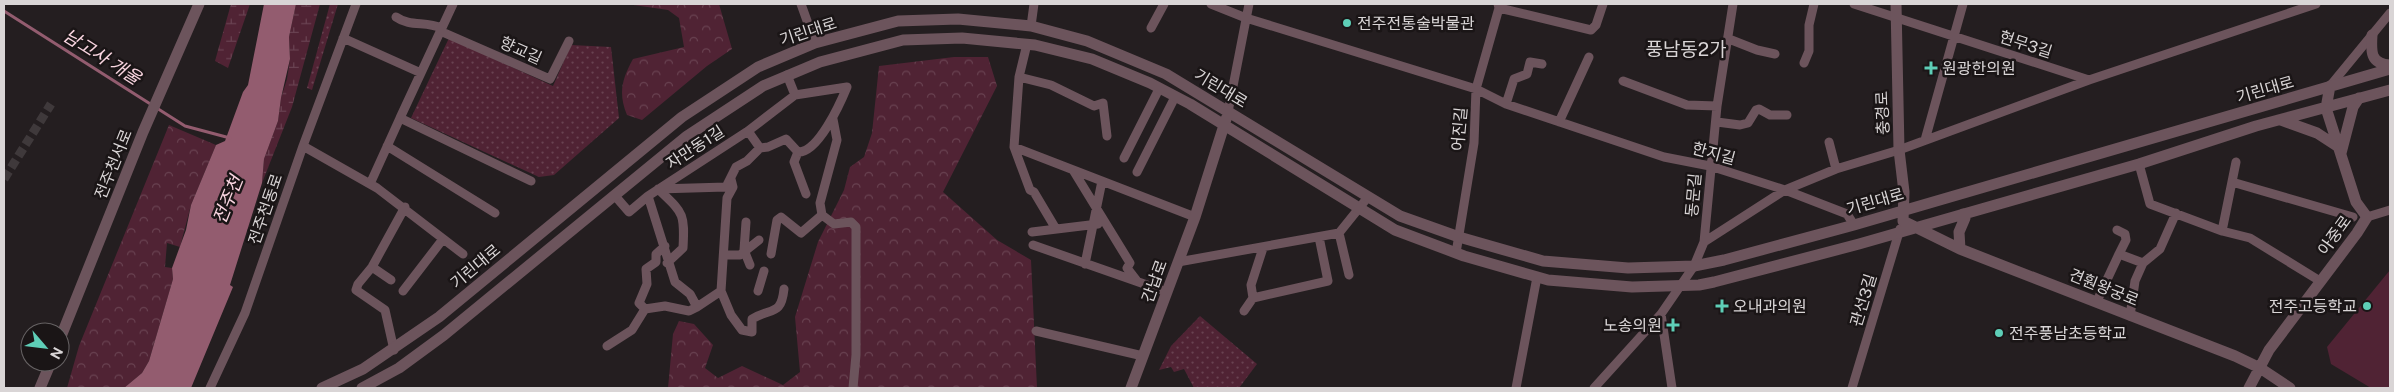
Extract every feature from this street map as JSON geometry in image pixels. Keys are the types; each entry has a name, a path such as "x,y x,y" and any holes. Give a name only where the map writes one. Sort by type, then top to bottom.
{"street":[{"name":"전주천서로","path":"66,322 143,132 199,4"},
{"name":"전주천동로","path":"210,388 245,313 303,146 356,4"},
{"path":"370,184 452,4"},
{"path":"801,4 815,43"},
{"path":"1031,26 1034,4"},
{"path":"1151,28 1164,4"},
{"name":"한지길","path":"1211,4 1246,18 1476,89 1506,104 1559,122 1664,156 1710,166 1785,190 1848,214 1854,225"},
{"path":"1228,112 1249,4"},
{"name":"어진길","path":"1456,254 1474,143 1476,89 1498,6 1591,30 1596,25 1603,4"},
{"name":"동문길","path":"1594,388 1661,314 1694,266 1704,242 1717,106 1733,4"},
{"path":"1804,63 1809,51 1808,25 1814,4"},
{"name":"현무3길","path":"1854,4 2089,80"},
{"name":"충경로","path":"1896,4 1899,150 1904,192 1902,221"},
{"path":"1925,140 1963,4"},
{"path":"1704,242 1785,190 1836,169 1899,150 2089,80 2316,4"},
{"path":"2330,86 2390,13"},
{"path":"396,17 410,24 432,24 441,29"},
{"name":"기린대로","path":"322,388 363,369 394,350 439,317 682,117 758,67 815,43 898,22 958,19 1031,26 1087,40 1146,64 1400,216 1459,237 1543,261 1628,268 1694,266 1854,225 1902,221"},
{"name":"향교길","path":"441,29 550,79 569,41"},
{"path":"2372,35 2372,57 2377,62 2390,65"},
{"path":"343,38 421,73"},
{"name":"기린대로","path":"362,388 398,368 444,336 616,197 687,136 763,86 820,62 903,40 962,38 1027,44 1092,59 1159,88 1360,210 1405,234 1456,254 1537,277 1632,287 1682,286 1714,282 2330,86 2390,69"},
{"path":"1729,39 1757,50 1775,54"},
{"path":"1027,44 1019,77 1014,147 1030,190 1034,192 1056,229"},
{"path":"1559,122 1589,57"},
{"path":"1506,104 1514,79 1527,74 1530,62 1542,64"},
{"path":"658,189 726,187 736,167 747,161 760,148 768,147 786,138 798,152 804,153 810,148 833,118 847,87 795,95 788,75"},
{"path":"1019,77 1051,85 1094,106 1103,103 1107,136"},
{"path":"1623,81 1687,105 1717,106"},
{"name":"아중로","path":"2250,388 2269,350 2367,217 2356,202 2326,108 2330,86"},
{"path":"1124,158 1159,88"},
{"name":"기린대로","path":"1913,228 2390,90"},
{"name":"자만동1길","path":"616,197 628,212 658,189 748,131 795,95"},
{"name":"기린대로","path":"1137,172 1175,97"},
{"path":"2281,120 2317,134 2341,151 2354,107 2359,98"},
{"path":"1716,122 1740,125 1748,123 1756,110 1759,109 1770,115 1787,115"},
{"name":"간납로","path":"1131,388 1195,217 1228,112"},
{"path":"400,118 531,181"},
{"path":"833,118 837,140 820,203 822,215 834,224 851,222 856,227 856,355 853,388"},
{"path":"748,131 760,148"},
{"path":"1829,142 1836,169"},
{"path":"303,146 370,184 405,207 463,254"},
{"path":"387,146 495,213"},
{"path":"1014,147 1195,217"},
{"path":"798,152 794,162 806,194"},
{"path":"2222,231 2236,162"},
{"path":"2139,164 2150,204 2222,231 2250,238 2320,281"},
{"name":"간납로","path":"1072,170 1130,263 1127,268 1137,281"},
{"path":"731,179 733,187 728,198 720,291 731,315 742,330 752,332 752,319 761,313 774,311 782,303 784,289"},
{"path":"1085,264 1102,181"},
{"path":"2232,182 2352,217"},
{"name":"자만동1길","path":"658,189 677,208 684,220 683,248 667,263"},
{"path":"648,196 665,246 667,263 675,282 690,294 697,307"},
{"path":"1178,262 1339,233 1360,210 1368,197"},
{"path":"394,350 385,310 356,290 358,284 372,268 405,207"},
{"path":"2367,217 2390,210"},
{"path":"2130,316 2136,281 2143,263 2160,249 2176,213"},
{"path":"1960,249 1958,239 1966,218 1963,214"},
{"path":"771,254 776,220 782,217 801,233 822,215"},
{"name":"견훤왕궁로","path":"1902,221 1913,228 1960,249 2235,356 2260,368 2290,388"},
{"name":"관선3길","path":"1852,388 1902,221"},
{"path":"746,222 745,252 750,265"},
{"path":"1032,232 1106,223"},
{"path":"2097,301 2126,240 2125,234 2117,230"},
{"path":"1339,233 1349,275"},
{"path":"1244,311 1253,298 1328,281 1318,237"},
{"path":"403,291 443,239"},
{"path":"724,255 740,255 759,240"},
{"path":"1033,245 1167,292"},
{"path":"645,309 639,303 647,284 646,269 656,262 656,254 665,246"},
{"path":"1253,298 1251,285 1263,248"},
{"path":"2119,254 2143,263"},
{"path":"372,268 391,280"},
{"path":"758,291 764,271"},
{"path":"1516,388 1537,277"},
{"path":"607,346 632,330 645,309 665,306 689,312 707,303 720,291"},
{"path":"1661,314 1672,388"},
{"path":"1036,331 1143,356"},
{"path":"40,388 46,372"}],"green space":[{"path":"231,4 250,4 228,68 215,61"},
{"path":"296,4 320,4 292,107 262,183 264,159 278,121 281,98 287,79 290,59 289,37"},
{"path":"330,4 338,4 312,90 307,88"},
{"path":"627,4 719,4 732,49 707,66 642,120 627,115 624,107 622,86 633,59 684,47 679,18 668,10"},
{"path":"449,38 553,86 571,45 611,47 619,118 554,175 539,177 411,118"},
{"path":"954,57 988,57 997,86 943,192 997,240 1031,260 1037,388 668,388 673,334 679,321 694,324 713,345 705,368 718,378 742,366 783,385 800,372 795,317 818,242 844,190 850,167 864,157 872,133 879,66"},
{"path":"169,125 216,145 191,205 180,247 167,243 165,267 172,268 173,279 149,361 142,373 124,388 67,388 79,346"},
{"path":"2390,270 2390,388 2371,388 2331,364 2327,347"},
{"path":"1200,316 1257,364 1239,388 1194,388 1184,369 1174,372 1171,367 1159,370 1171,346"}],"water":[{"name":"전주천","path":"264,4 296,4 289,37 290,59 278,121 264,159 262,183 230,285 233,287 191,388 124,388 142,373 149,361 173,279 172,268 186,230 191,205 216,145 225,141 243,92 248,85"}],"waterway":[{"name":"남고사 개울","path":"4,11 185,126 230,138"}],"tunnel":[{"path":"4,179 51,104"}],"place":[{"name":"전주전통술박물관","path":"1347,23"},
{"name":"원광한의원","path":"1931,68"},
{"name":"오내과의원","path":"1722,306"},
{"name":"전주고등학교","path":"2367,306"},
{"name":"노송의원","path":"1673,325"},
{"name":"전주풍남초등학교","path":"1999,333"}],"district":[{"name":"풍남동2가","path":"1686,49"}]}
